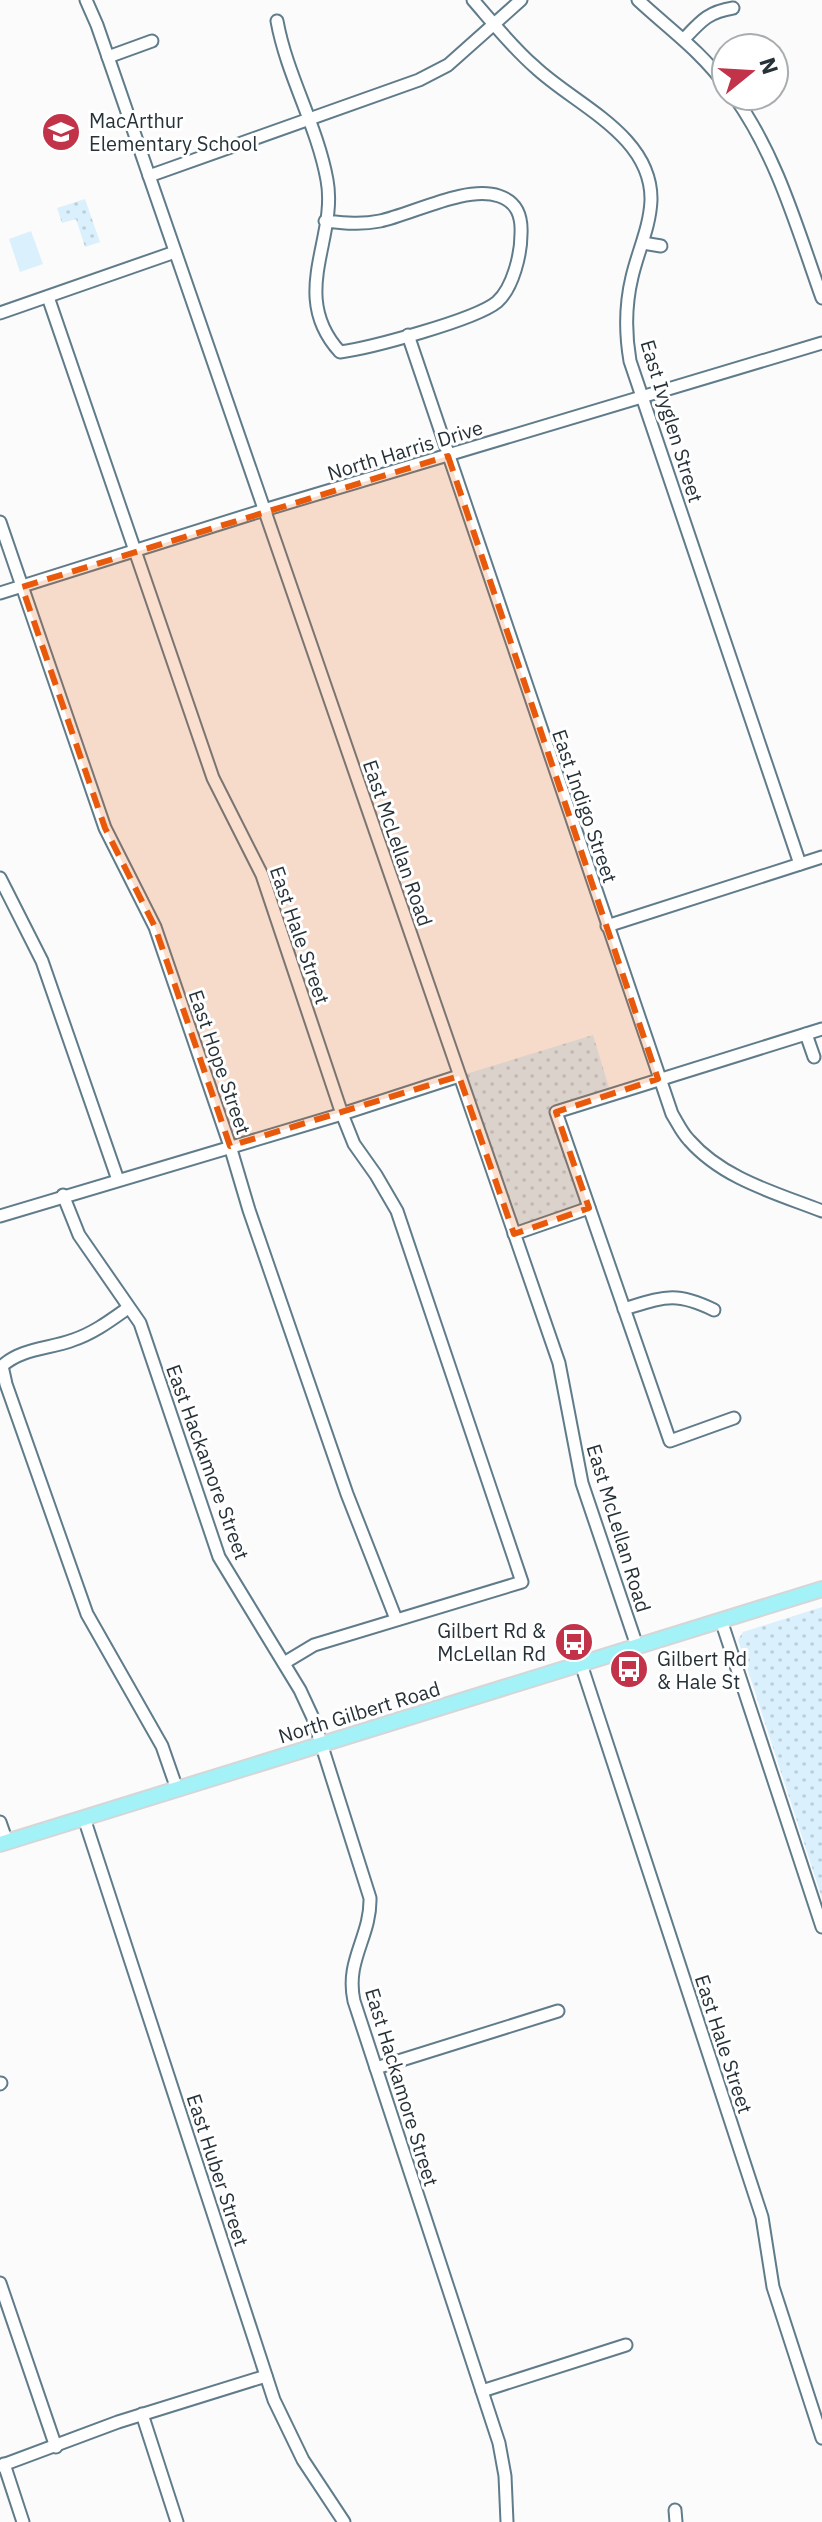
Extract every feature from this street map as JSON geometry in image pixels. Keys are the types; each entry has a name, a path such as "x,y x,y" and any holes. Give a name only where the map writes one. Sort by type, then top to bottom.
{"main road":[{"name":"North Gilbert Road","path":"4,1843 822,1589"}],"street":[{"name":"East McLellan Road","path":"86,0 559,1363 582,1483 637,1646"},
{"name":"East Ivyglen Street","path":"473,0 537,70 625,137 647,178 651,197 649,223 632,275 625,328 630,361 800,864"},
{"path":"149,176 419,80 448,65 521,0"},
{"path":"638,0 710,66"},
{"path":"684,39 704,18 716,11 733,8"},
{"path":"277,21 282,47 328,182 315,282 316,303 330,341 340,352 358,350 408,335 479,312 498,301 509,285 521,241 522,223 516,206 501,196 487,194 467,195 380,221 356,224 325,221"},
{"path":"108,57 152,41"},
{"path":"745,112 769,155 822,298"},
{"path":"643,243 661,246"},
{"path":"0,313 175,252"},
{"name":"East Hale Street","path":"48,297 213,778 262,875 354,1144 397,1211 522,1582 396,1619"},
{"name":"East Indigo Street","path":"408,335 672,1114 688,1139 713,1163 745,1181 822,1211"},
{"name":"North Harris Drive","path":"0,593 264,510 822,343"},
{"name":"East Hope Street","path":"0,522 105,828 155,927 347,1494 396,1619"},
{"path":"607,926 822,857"},
{"path":"0,878 42,961 118,1180"},
{"path":"734,1418 670,1441 556,1112 822,1029"},
{"path":"806,1034 814,1057"},
{"path":"1,1212 342,1114 459,1076"},
{"name":"East Hackamore Street","path":"63,1195 79,1235 140,1323 219,1557 310,1709 370,1898 369,1920 354,1959 351,1980 354,2001 502,2454 507,2522"},
{"path":"514,1234 589,1208"},
{"path":"624,1309 675,1296 714,1310"},
{"path":"128,1308 72,1341 20,1354 2,1366 87,1614 162,1746 177,1789"},
{"path":"284,1663 314,1645 396,1619"},
{"path":"721,1620 822,1927"},
{"name":"East Hale Street","path":"581,1664 762,2217 776,2297 822,2438"},
{"name":"East Huber Street","path":"84,1818 280,2414 294,2444 344,2522"},
{"path":"0,1822 4,1843"},
{"path":"376,2068 558,2011"},
{"path":"0,2283 56,2447"},
{"path":"482,2391 626,2345"},
{"path":"23,2522 2,2465 142,2414 266,2376"},
{"path":"142,2414 177,2522"}],"highlighted area":[{"path":"448,456 658,1079 556,1112 589,1208 514,1234 459,1076 230,1146 155,927 105,828 22,587"}],"shaded area":[{"path":"85,199 100,242 85,247 76,219 62,223 57,208"},
{"path":"31,231 43,264 20,272 9,239"},
{"path":"593,1035 611,1094 557,1112 589,1208 514,1234 459,1076"},
{"path":"822,1607 822,1898 738,1640 743,1632"}],"place":[{"name":"MacArthur Elementary School","path":"61,132"},
{"name":"Gilbert Rd & McLellan Rd","path":"574,1642"},
{"name":"Gilbert Rd & Hale St","path":"629,1669"}]}
